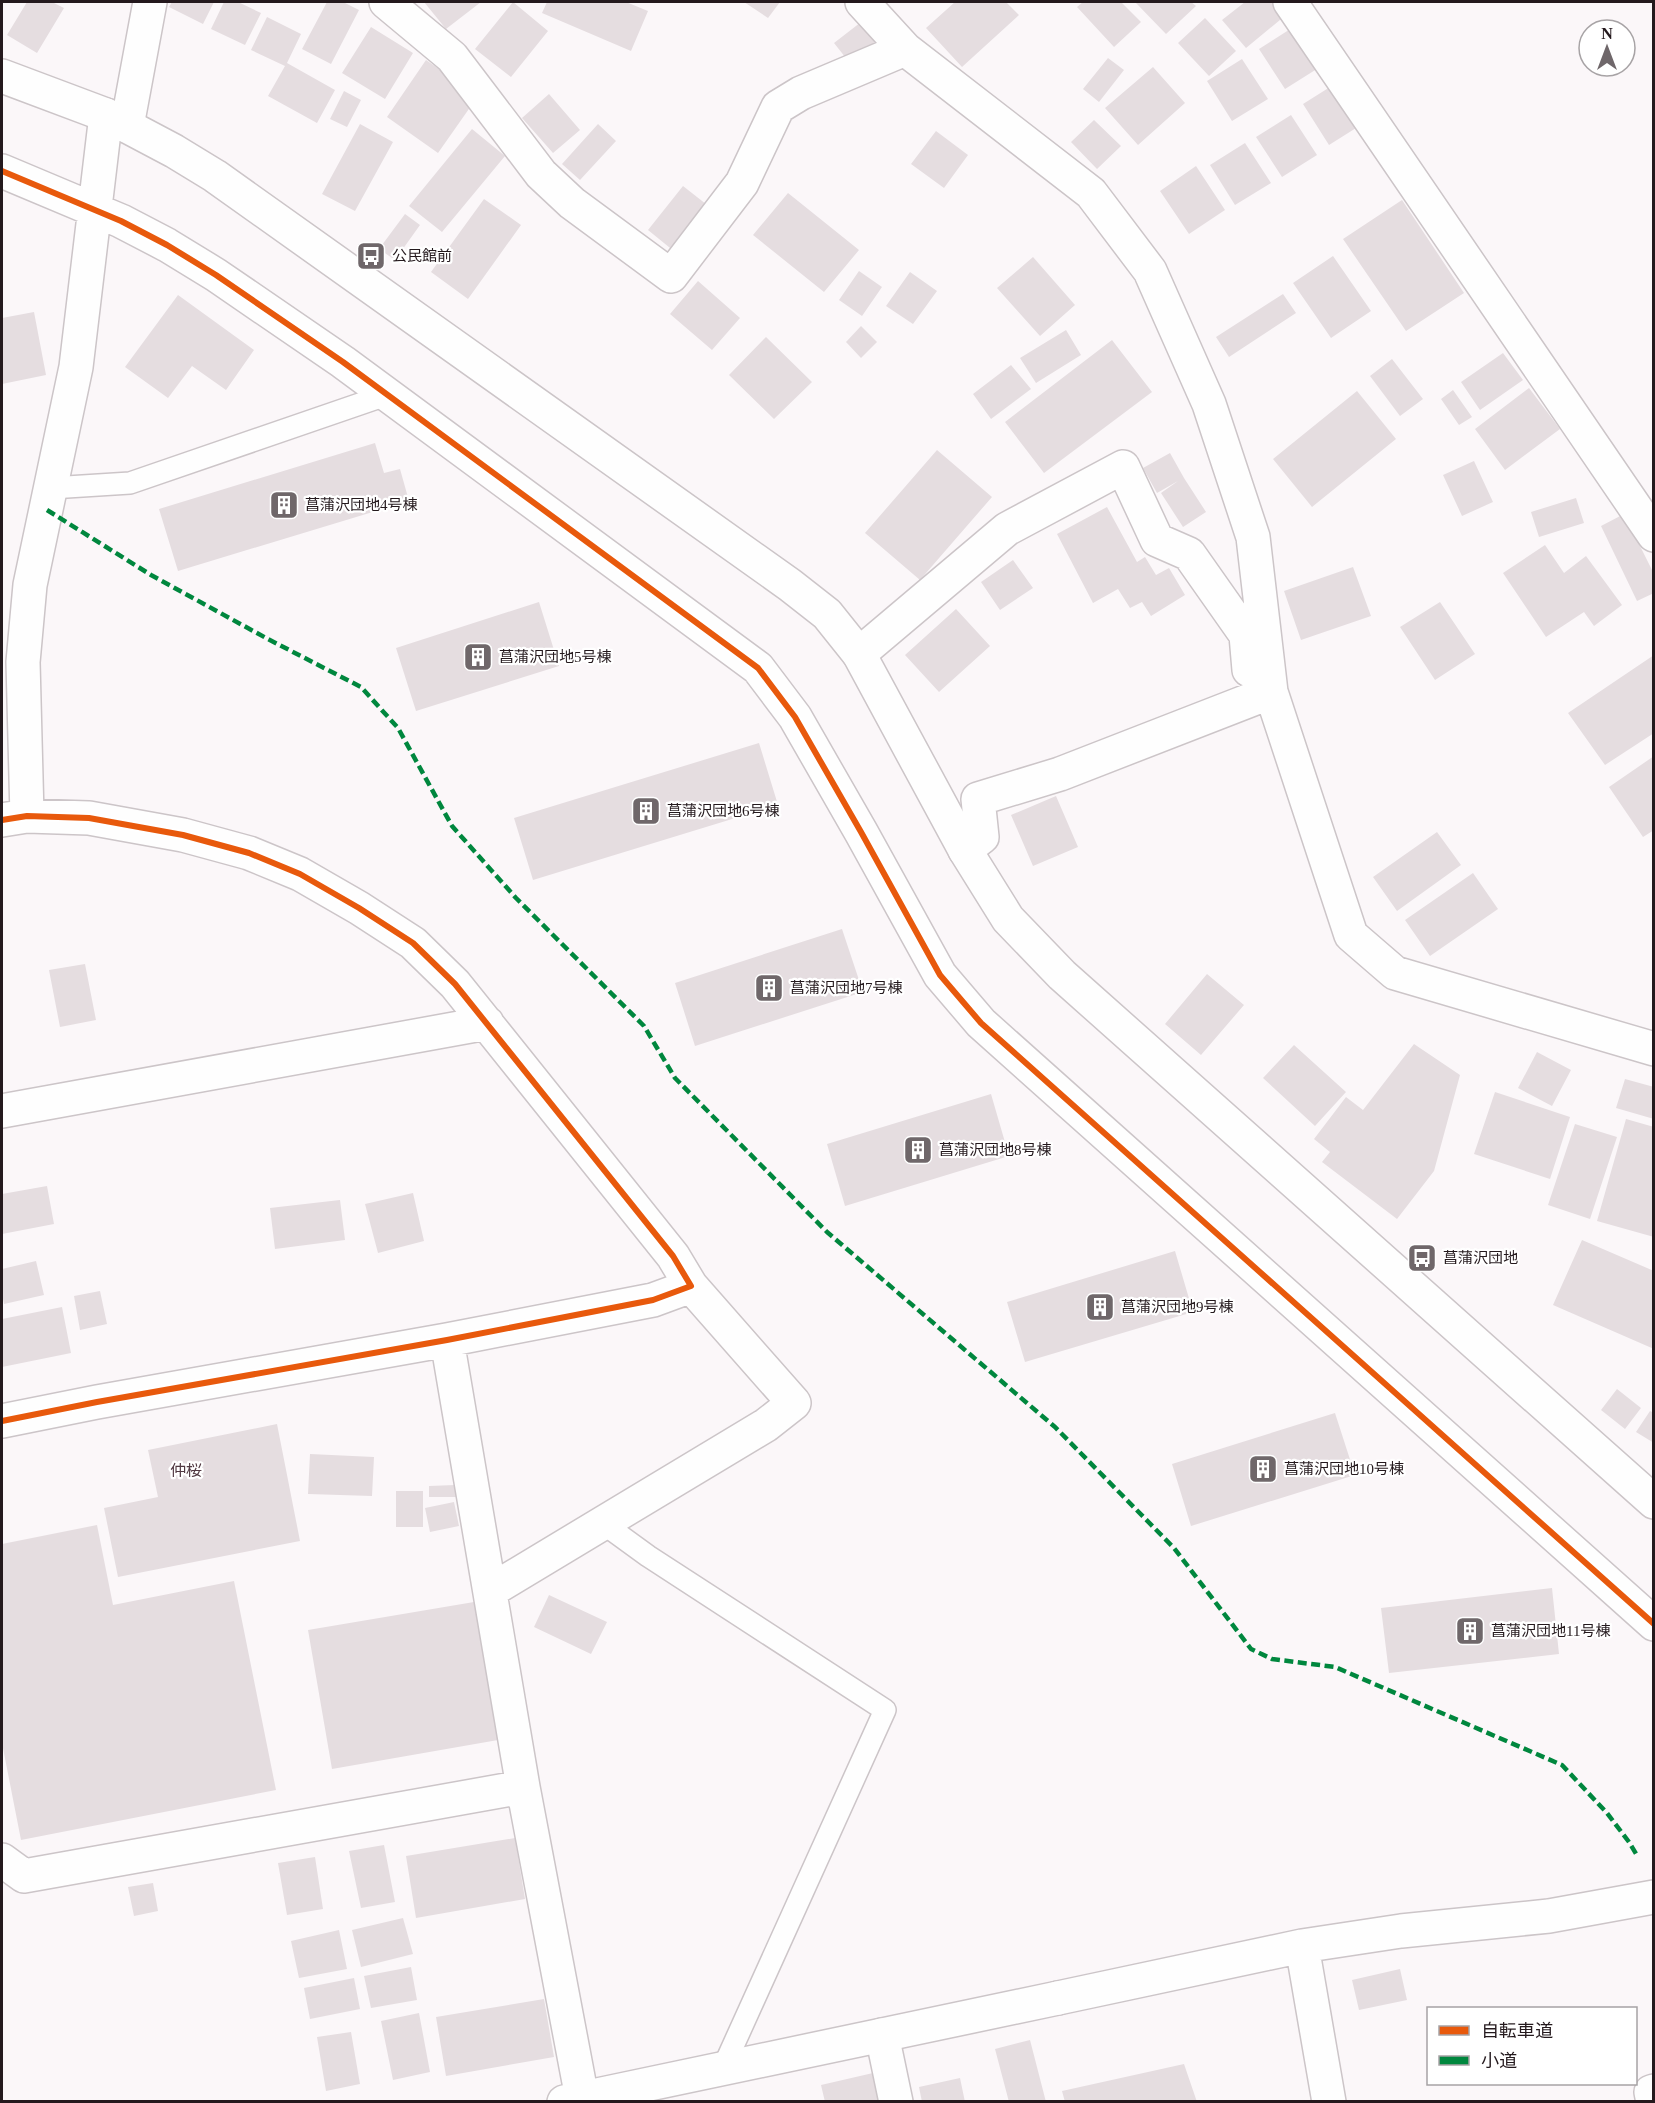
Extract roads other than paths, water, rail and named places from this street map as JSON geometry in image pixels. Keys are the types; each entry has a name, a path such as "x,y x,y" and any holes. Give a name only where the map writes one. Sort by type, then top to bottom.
{"street":[{"path":"150,2 95,208 76,367 30,585 14,818 89,818 183,835 249,853 300,874 413,943 455,984 673,1256 691,1286 794,1403 766,1425 490,1591"},
{"path":"386,2 452,57 541,174 572,203 671,276 742,183 778,107 801,93 905,49"},
{"path":"861,2 905,49 1091,192 1150,271 1209,404 1253,537 1262,696"},
{"path":"1290,2 1653,535"},
{"path":"2,76 117,120 174,151 258,205 790,585 827,614 859,654 965,850 1008,919 1062,975 1653,1502"},
{"path":"2,171 67,199 95,208 167,245 216,275 343,362 758,668 795,717 940,975 981,1023 1653,1624"},
{"path":"859,654 1007,529 1124,467 1157,540 1189,554 1245,635 1262,696 1352,935 1395,974 1653,1049"},
{"path":"965,850 982,837 978,799 1060,774 1262,696"},
{"path":"2,1111 487,1023"},
{"path":"2,1421 653,1300 691,1286"},
{"path":"447,1340 523,1787 573,2100 1302,1946 1401,1931 1549,1916 1653,1897"},
{"path":"2,1860 24,1876 523,1787"},
{"path":"1302,1946 1329,2102"},
{"path":"882,2035 896,2102"},
{"path":"1653,2091 1651,2092 1653,2102"}],"lane":[{"path":"51,488 130,483 386,395"},
{"path":"604,1524 648,1556 885,1710 723,2068"}],"place":[{"name":"公民館前","path":"371,256"},
{"name":"菖蒲沢団地4号棟","path":"284,505"},
{"name":"菖蒲沢団地5号棟","path":"478,657"},
{"name":"菖蒲沢団地6号棟","path":"646,811"},
{"name":"菖蒲沢団地7号棟","path":"769,988"},
{"name":"菖蒲沢団地8号棟","path":"918,1150"},
{"name":"菖蒲沢団地","path":"1422,1258"},
{"name":"菖蒲沢団地9号棟","path":"1100,1307"},
{"name":"菖蒲沢団地10号棟","path":"1263,1469"},
{"name":"菖蒲沢団地11号棟","path":"1470,1631"}],"district":[{"name":"仲桜","path":"186,1470"}]}
